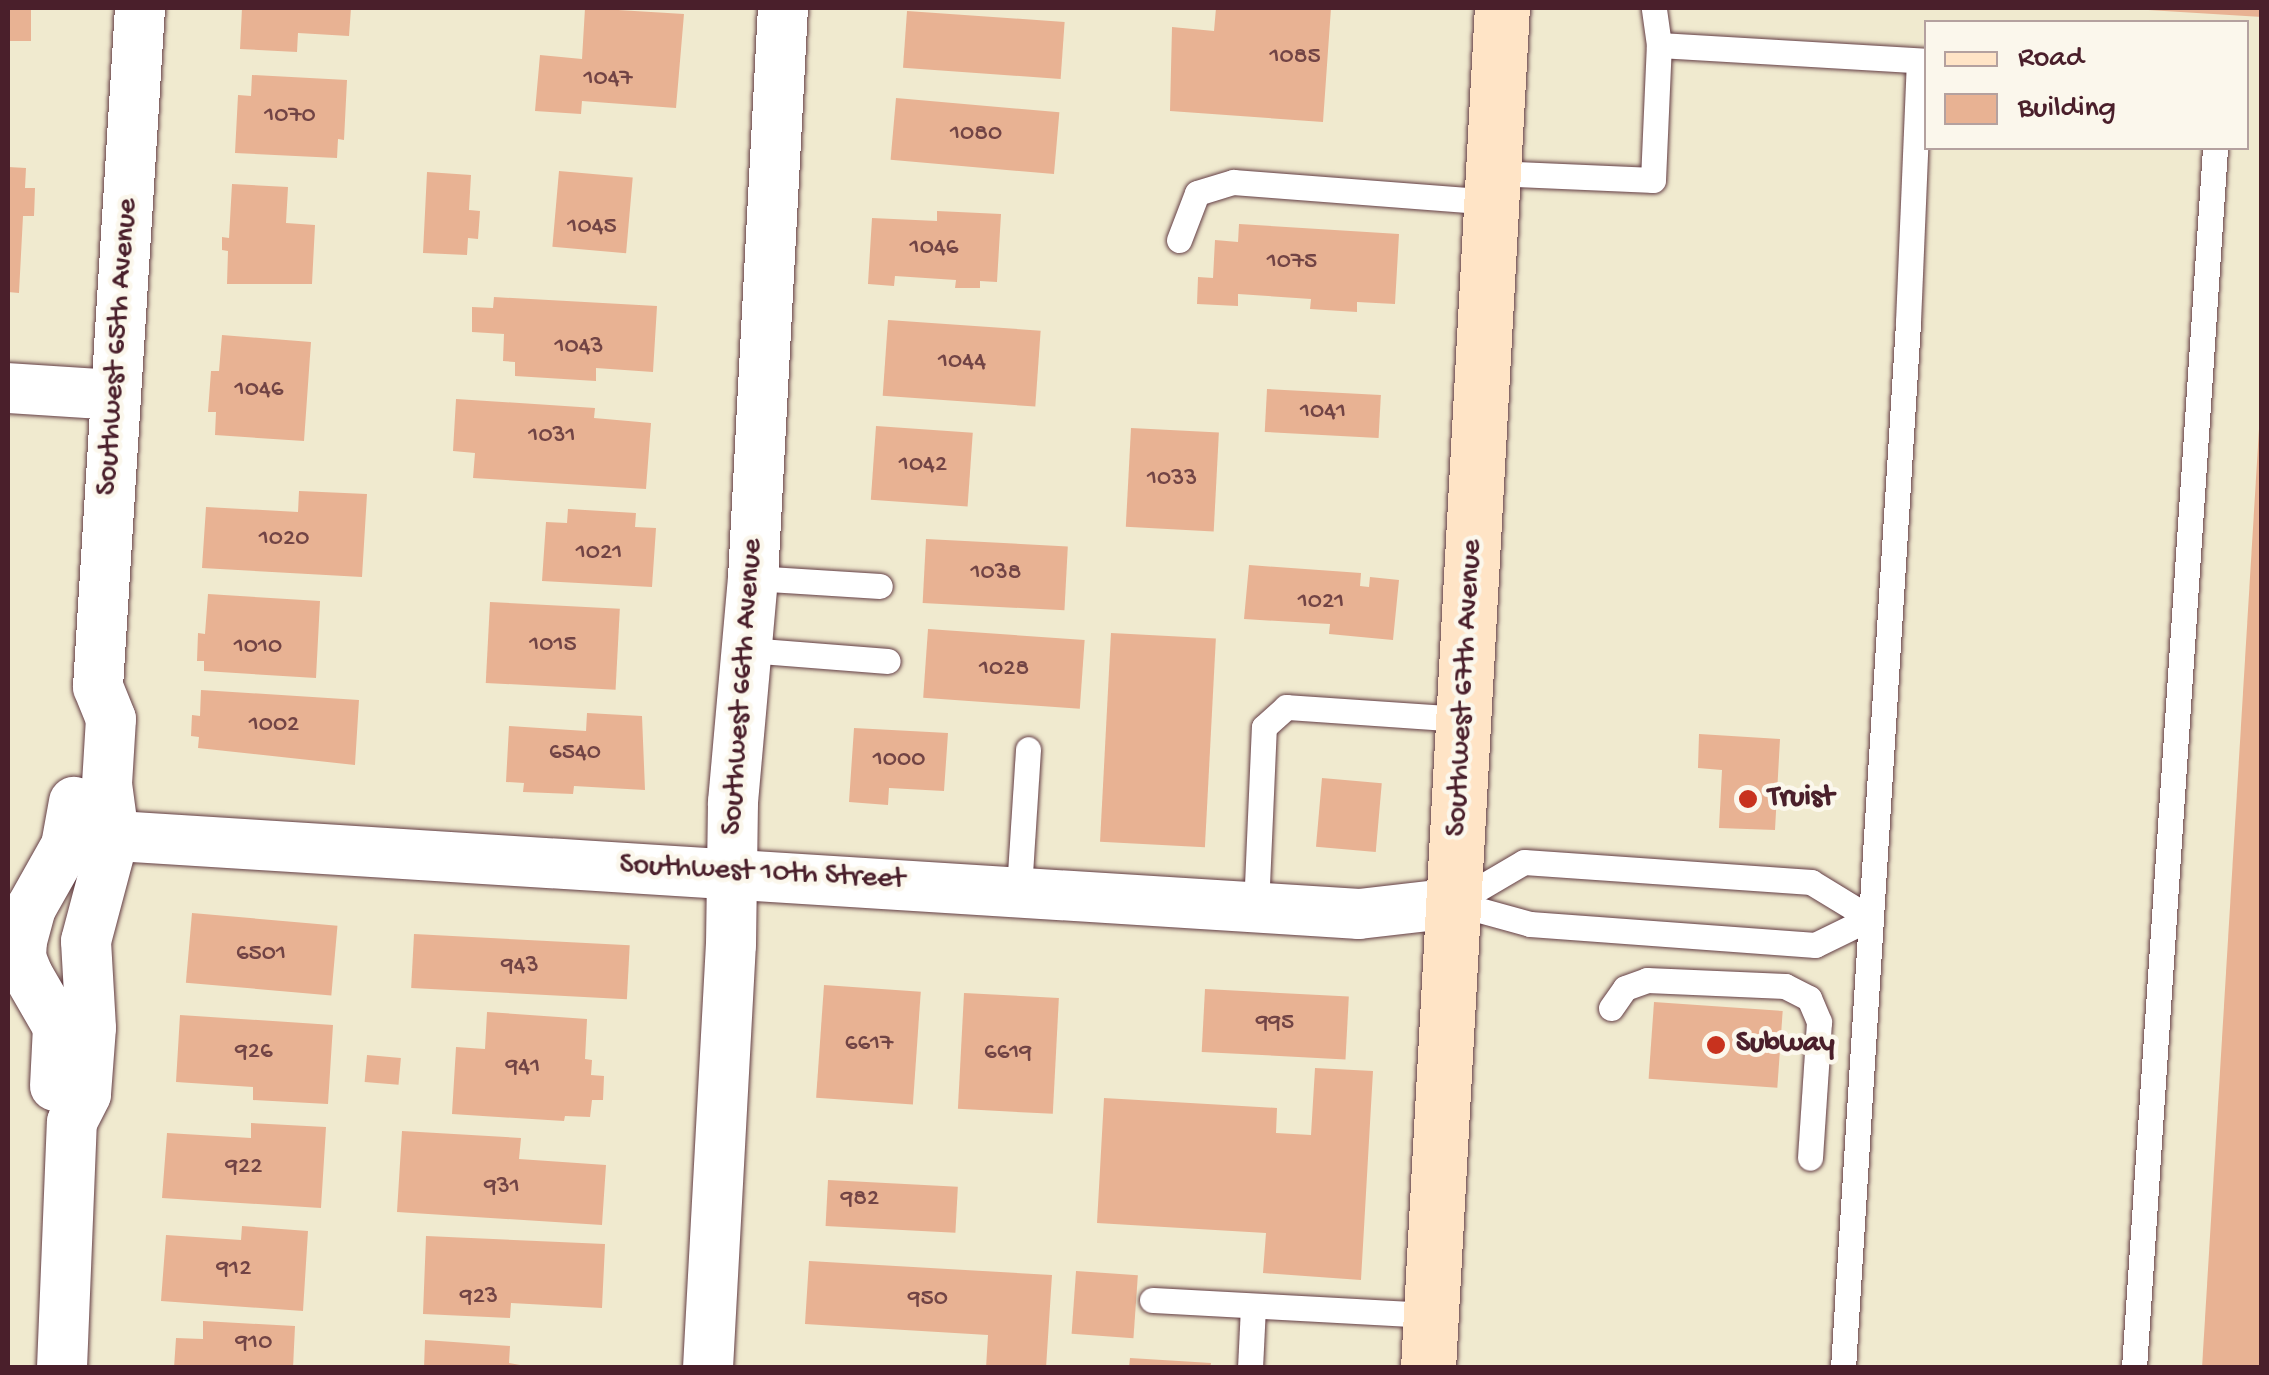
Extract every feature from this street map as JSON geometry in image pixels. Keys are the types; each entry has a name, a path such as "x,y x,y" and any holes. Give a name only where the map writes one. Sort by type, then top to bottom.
{"main road":[{"name":"Southwest 67th Avenue","path":"1430,1341 1502,8"}],"street":[{"name":"Southwest 65th Avenue","path":"62,1368 72,1122 86,1094 91,1028 84,962 90,919 92,834 107,784 111,719 98,686 140,8"},
{"name":"Southwest 66th Avenue","path":"708,1368 734,872 733,802 753,578 782,8"},
{"path":"8,388 116,395"},
{"path":"84,962 14,958 30,908 60,861 92,834"},
{"name":"Southwest 10th Street","path":"92,834 1019,889 1358,914 1454,903"},
{"name":"Southwest 65th Avenue","path":"14,958 58,1027 55,1091 72,1122"}],"lane":[{"path":"1179,240 1197,193 1234,182 1493,187 1653,180 1658,46 1654,8"},
{"path":"1658,46 1923,61 1843,1368"},
{"path":"2134,1368 2214,150"},
{"path":"753,578 880,586"},
{"path":"748,650 888,661"},
{"path":"1256,908 1264,727 1286,707 1464,719"},
{"path":"1019,889 1028,749"},
{"path":"1454,903 1524,862 1812,882 1870,918"},
{"path":"1454,903 1530,924 1815,945 1870,918"},
{"path":"1611,1008 1624,988 1647,980 1784,986 1810,998 1819,1022 1810,1158"},
{"path":"1152,1300 1253,1306 1430,1341"},
{"path":"1250,1368 1253,1306"}],"building":[{"path":"8,8 31,8 31,41 8,41"},
{"path":"242,8 351,8 349,36 298,33 297,52 240,49"},
{"path":"585,8 684,14 676,108 582,101 581,114 535,111 540,55 582,59"},
{"path":"1216,8 1331,8 1323,122 1170,111 1172,27 1214,31"},
{"path":"2262,8 2262,17 2148,10"},
{"path":"907,11 1065,22 1061,79 903,68"},
{"path":"252,75 347,80 344,140 338,139 337,158 235,153 238,95 251,96"},
{"path":"896,98 1059,112 1054,174 891,160"},
{"path":"8,167 26,168 25,188 35,188 34,216 23,216 19,293 8,292"},
{"path":"559,171 633,177 626,253 552,247"},
{"path":"427,172 471,175 469,210 480,211 478,239 468,238 467,255 423,253"},
{"path":"232,184 288,187 286,223 315,225 312,284 227,284 228,251 222,250 222,237 229,238"},
{"path":"937,211 1001,214 997,282 980,281 980,288 955,288 956,280 895,276 894,286 868,284 872,218 937,221"},
{"path":"1239,224 1399,234 1395,304 1357,302 1357,312 1310,309 1311,299 1238,294 1238,306 1197,304 1198,277 1213,278 1215,240 1238,242"},
{"path":"494,297 657,306 653,372 596,368 596,381 515,376 515,362 503,361 504,334 472,332 472,307 493,308"},
{"path":"888,320 1041,331 1035,406 883,396"},
{"path":"222,335 311,342 304,441 215,435 216,412 208,412 211,371 219,371"},
{"path":"1267,389 1381,395 1379,438 1265,432"},
{"path":"456,399 595,408 594,418 651,423 646,489 473,478 475,453 453,451"},
{"path":"876,426 973,433 968,507 871,500"},
{"path":"1131,428 1219,433 1214,531 1126,527"},
{"path":"2259,429 2262,1368 2202,1368"},
{"path":"299,491 367,494 362,577 202,568 206,507 298,512"},
{"path":"568,509 636,513 635,527 656,528 652,587 542,581 546,522 567,523"},
{"path":"926,539 1068,546 1064,610 923,603"},
{"path":"1249,565 1361,573 1360,586 1369,587 1370,577 1399,580 1393,640 1329,634 1330,624 1244,619"},
{"path":"208,594 320,601 316,678 204,671 204,661 197,661 198,633 205,634"},
{"path":"490,602 620,609 616,690 486,683"},
{"path":"928,629 1085,640 1080,709 923,698"},
{"path":"1111,633 1216,638 1205,847 1100,842"},
{"path":"201,690 359,700 355,765 198,748 199,737 191,736 192,715 200,716"},
{"path":"587,713 642,716 645,790 574,786 573,794 523,792 524,783 506,782 509,726 586,731"},
{"path":"854,728 948,733 944,791 889,788 888,805 849,802"},
{"name":"Truist","path":"1699,734 1780,739 1775,830 1719,828 1722,770 1698,768"},
{"path":"1322,778 1382,783 1376,852 1316,847"},
{"path":"192,913 337,926 331,995 186,983"},
{"path":"414,934 630,945 627,999 411,988"},
{"path":"824,985 921,992 913,1104 816,1098"},
{"path":"1205,989 1349,997 1346,1059 1202,1052"},
{"path":"964,993 1059,998 1053,1114 958,1109"},
{"name":"Subway","path":"1654,1002 1783,1011 1777,1088 1649,1079"},
{"path":"487,1012 587,1019 585,1059 592,1060 591,1075 604,1076 603,1100 592,1100 590,1117 565,1116 564,1121 452,1114 456,1047 485,1049"},
{"path":"180,1015 333,1025 328,1104 253,1100 253,1087 176,1082"},
{"path":"367,1055 401,1058 399,1085 365,1082"},
{"path":"1315,1068 1373,1071 1361,1280 1263,1273 1266,1233 1097,1223 1104,1098 1277,1108 1276,1133 1311,1135"},
{"path":"251,1123 326,1127 321,1208 162,1198 167,1133 251,1138"},
{"path":"402,1131 521,1138 519,1159 606,1165 602,1225 397,1212"},
{"path":"828,1180 958,1187 955,1233 826,1226"},
{"path":"242,1226 308,1231 303,1311 161,1301 166,1235 241,1240"},
{"path":"426,1236 605,1244 602,1308 511,1303 510,1318 423,1314"},
{"path":"809,1261 1052,1275 1046,1368 986,1368 988,1335 805,1324"},
{"path":"1076,1271 1138,1275 1133,1338 1072,1334"},
{"path":"203,1321 295,1326 293,1368 174,1368 176,1338 203,1339"},
{"path":"425,1340 510,1346 509,1363 537,1368 424,1368"},
{"path":"1130,1358 1211,1363 1210,1368 1129,1368"}],"place":[{"name":"Truist","path":"1748,799"},
{"name":"Subway","path":"1716,1045"}]}
